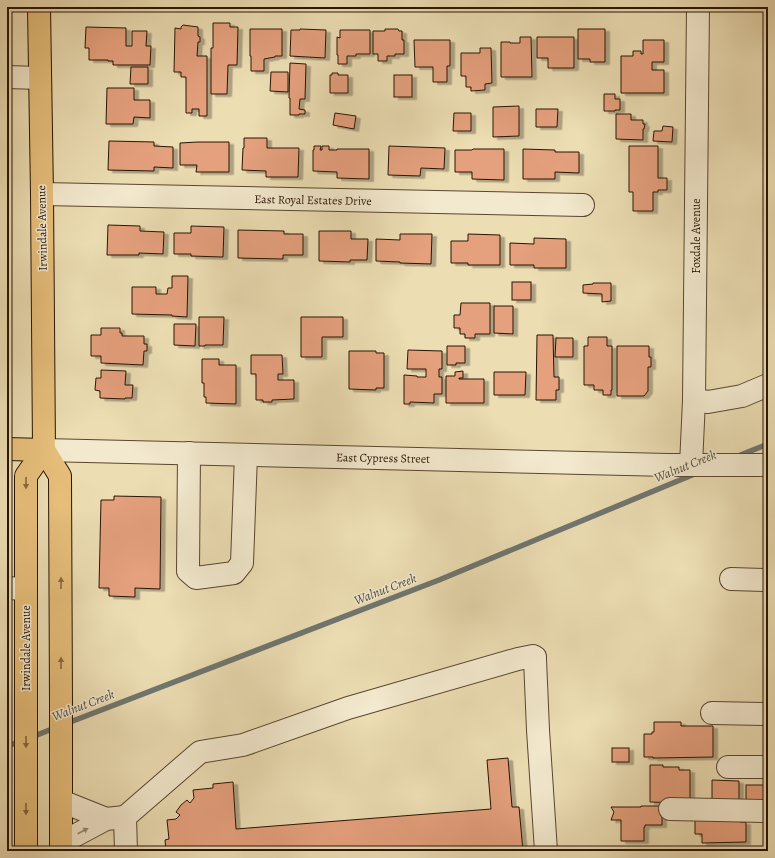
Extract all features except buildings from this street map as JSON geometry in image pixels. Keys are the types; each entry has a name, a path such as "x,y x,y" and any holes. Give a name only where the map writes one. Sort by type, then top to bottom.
{"main road":[{"name":"Irwindale Avenue","path":"26,851 26,713 17,588 26,476 44,450 39,7"},
{"name":"East Cypress Street","path":"7,449 44,450"},
{"path":"44,450 60,476 61,847"}],"street":[{"name":"Foxdale Avenue","path":"691,463 694,400 698,7"},
{"path":"7,77 40,78"},
{"name":"East Royal Estates Drive","path":"42,194 583,205"},
{"path":"694,400 708,402 742,396 768,385"},
{"name":"East Cypress Street","path":"44,450 669,465 691,463 763,465"},
{"path":"189,454 188,571 196,578 234,573 242,563 246,455"},
{"path":"731,579 768,580"},
{"path":"61,847 116,818 200,752 243,745 348,708 518,658 533,656 535,657 546,851"},
{"path":"712,713 768,714"},
{"path":"728,767 768,767"},
{"path":"61,801 116,818"},
{"path":"670,809 768,811"},
{"path":"116,818 126,851"}],"waterway":[{"name":"Walnut Creek","path":"738,456 768,444"},
{"name":"Walnut Creek","path":"65,724 439,580 697,473"},
{"name":"Walnut Creek","path":"32,737 57,727"},
{"name":"Walnut Creek","path":"7,746 22,741"}]}
